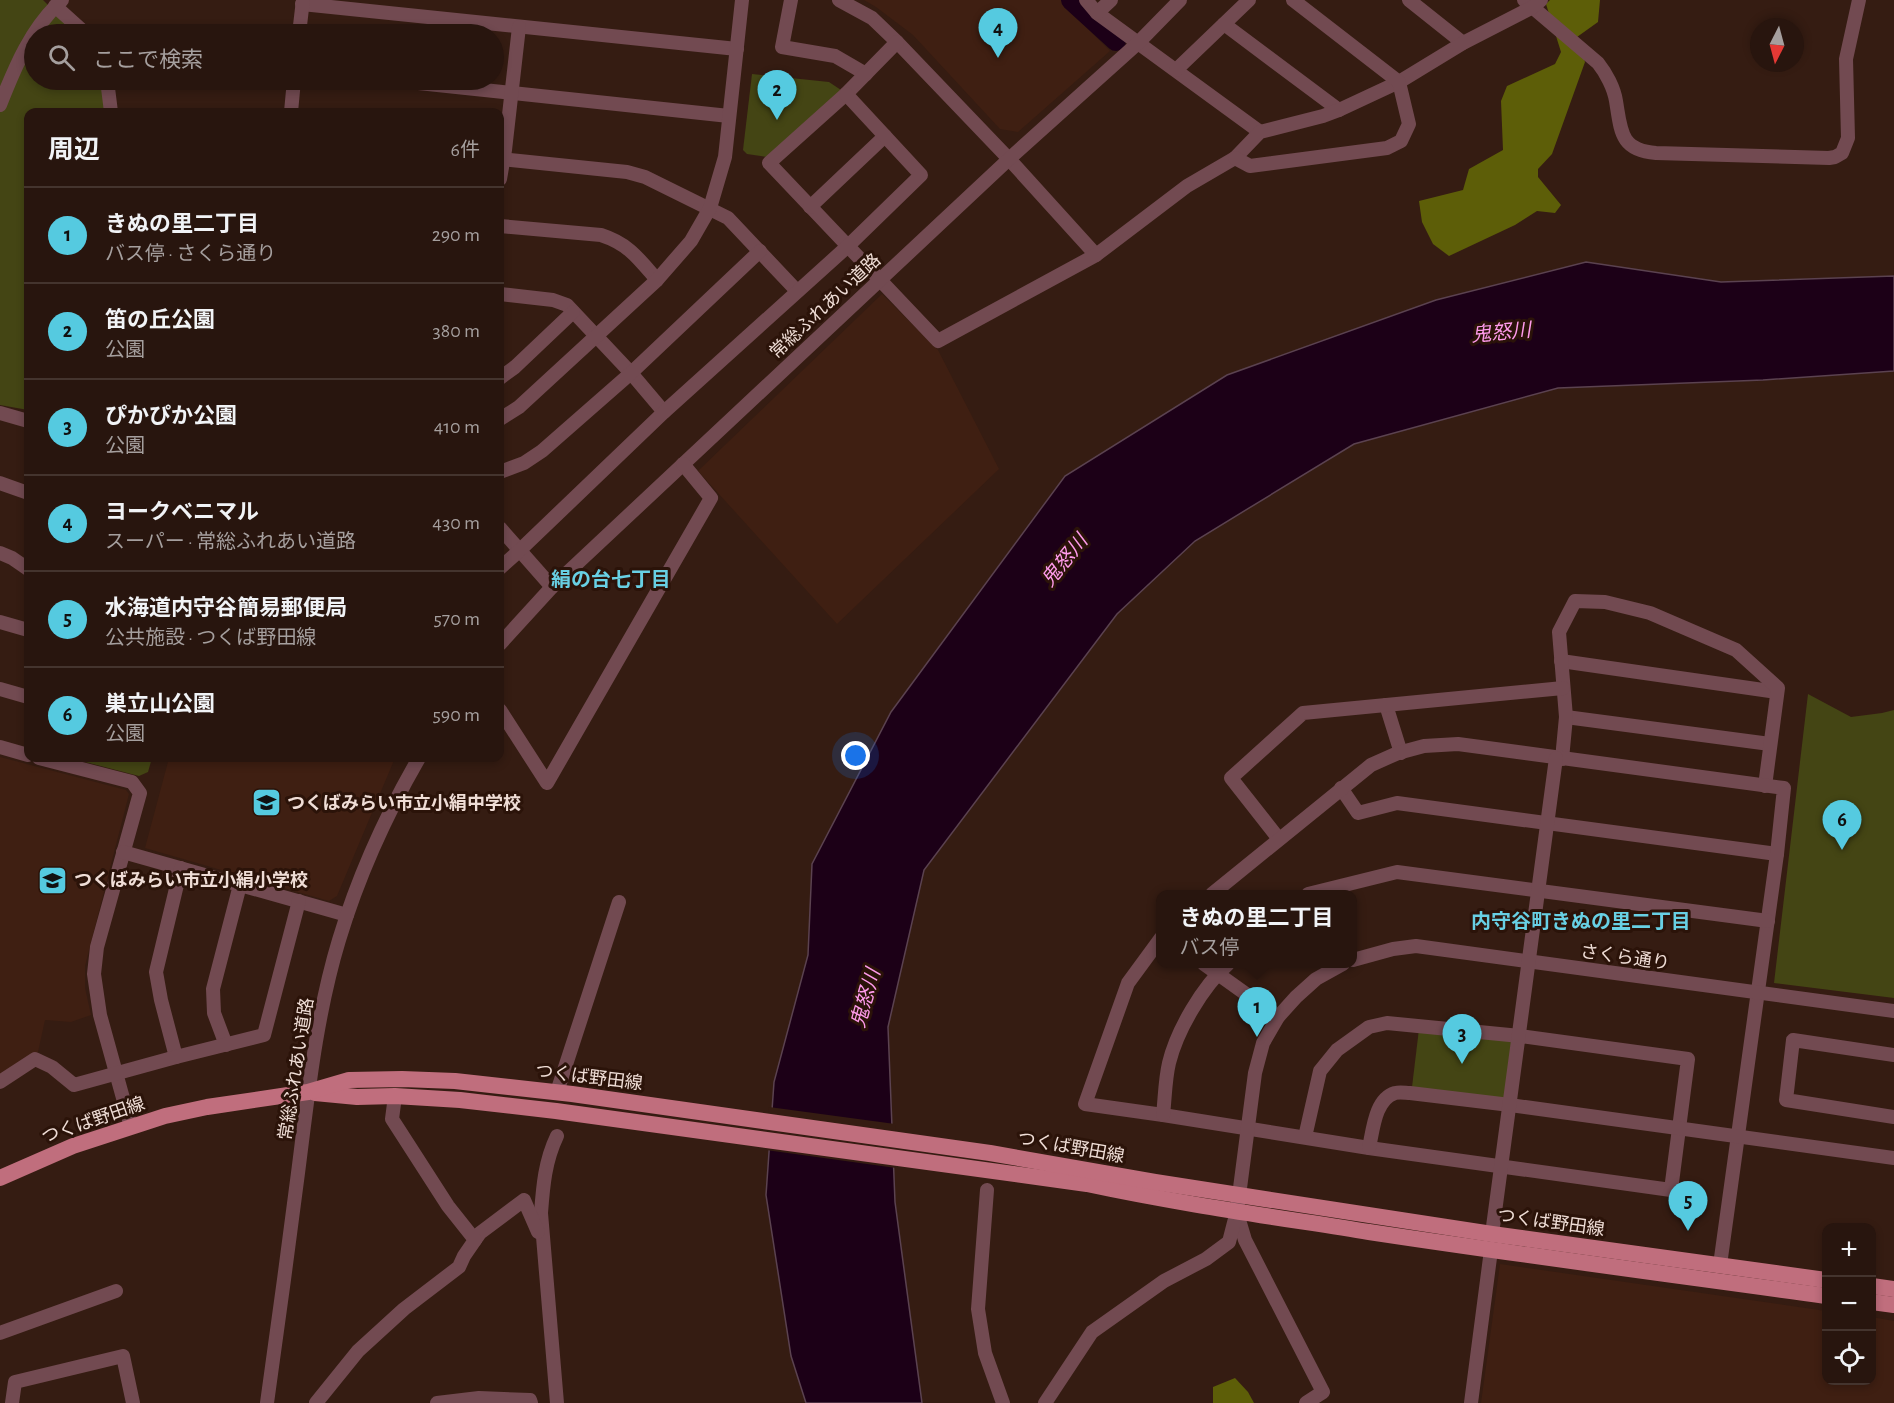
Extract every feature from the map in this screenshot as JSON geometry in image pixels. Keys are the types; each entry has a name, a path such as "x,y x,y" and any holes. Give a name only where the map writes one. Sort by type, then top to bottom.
{"main road":[{"name":"つくば野田線","path":"0,1178 73,1146 165,1116 207,1107 308,1092 349,1080 402,1079 455,1081 565,1093 990,1153 1155,1182 1238,1203"},
{"name":"つくば野田線","path":"308,1092 357,1097 395,1096 460,1100 569,1112 1238,1203 1822,1295"},
{"name":"つくば野田線","path":"1492,1242 1720,1265 1822,1279"},
{"path":"1876,1287 1894,1289"},
{"path":"1876,1303 1894,1305"}],"street":[{"path":"504,416 519,407 657,280 691,241 710,208 725,157 742,0"},
{"path":"791,0 782,47 835,56 866,74"},
{"path":"839,0 872,18 897,42 1009,159 1096,255"},
{"path":"1086,0 1097,13 1260,132"},
{"path":"1097,13 1111,0"},
{"name":"常総ふれあい道路","path":"504,640 552,587 1009,159 1138,43 1180,0"},
{"path":"1176,70 1249,0"},
{"path":"1234,158 1250,166 1387,148 1401,141 1409,124 1399,82 1293,0"},
{"path":"1409,0 1463,43"},
{"path":"897,42 846,94 769,163 938,341 1096,255 1187,186 1234,158 1260,132 1323,116 1399,82 1532,2 1606,72 1615,95 1620,129 1626,142 1636,149 1656,153 1835,157 1842,153 1850,132 1846,59 1859,0"},
{"path":"300,24 303,2 493,24"},
{"path":"42,24 59,3 77,24"},
{"path":"1224,24 1339,110"},
{"path":"504,25 737,49"},
{"path":"504,152 519,27"},
{"path":"0,105 24,51"},
{"path":"108,90 110,108"},
{"path":"291,108 293,90"},
{"path":"484,90 729,116"},
{"path":"504,564 664,412 848,246 921,176 846,94"},
{"path":"810,207 885,136"},
{"path":"504,159 627,172 645,177 728,218 797,291"},
{"path":"504,226 601,236 615,240 630,249 657,280"},
{"path":"504,470 524,463 542,451 631,373 760,251"},
{"path":"504,294 553,300 567,305 664,412"},
{"path":"504,375 573,312"},
{"path":"0,413 24,421"},
{"path":"504,716 547,783 711,498 683,464"},
{"path":"0,483 24,491"},
{"path":"504,533 552,587"},
{"path":"0,553 24,566"},
{"path":"1471,1403 1548,825 1566,717 1559,632 1575,601 1605,602 1650,613 1736,650 1778,688 1765,786"},
{"path":"0,622 24,629"},
{"path":"1561,661 1777,692"},
{"path":"1279,839 1231,778 1304,712 1563,688"},
{"path":"0,689 24,695"},
{"path":"1386,705 1401,753"},
{"path":"1566,717 1770,744"},
{"path":"1217,890 1371,765 1424,746 1458,744 1784,789 1720,1265"},
{"path":"0,747 24,754"},
{"path":"54,762 132,782 140,793 97,947 94,974 100,1015 131,1127"},
{"name":"常総ふれあい道路","path":"267,1403 308,1092 329,976 347,915 367,862 418,762"},
{"path":"1341,788 1358,813 1397,803 1777,854"},
{"path":"123,852 347,915"},
{"path":"176,1057 156,972 181,868"},
{"path":"1324,890 1396,872 1768,921"},
{"path":"226,1045 214,1013 213,989 240,885"},
{"path":"0,1082 35,1059 52,1066 74,1085 264,1035 299,901"},
{"path":"565,1093 619,902"},
{"path":"1156,946 1128,983 1085,1104 1163,1114 1369,1148 1671,1190 1688,1059 1520,1036 1387,1023 1369,1027 1337,1050 1320,1071 1305,1137"},
{"name":"さくら通り","path":"1357,959 1393,949 1416,946 1894,1011"},
{"path":"1210,968 1278,1017"},
{"path":"1163,1114 1169,1063 1189,1014 1222,968"},
{"path":"1045,1403 1092,1332 1164,1281 1206,1259 1229,1242 1238,1203 1257,1059 1263,1043 1278,1017 1296,997 1316,979 1335,968"},
{"path":"1894,1055 1793,1040 1786,1100 1894,1117"},
{"path":"1369,1148 1376,1115 1384,1100 1395,1094 1410,1093 1894,1158"},
{"path":"395,1096 392,1119 448,1206 475,1240"},
{"path":"557,1137 551,1149 543,1182 541,1213 557,1403"},
{"path":"987,1190 978,1309 985,1353 1003,1403"},
{"path":"316,1403 358,1351 404,1309 459,1267 480,1233 524,1200 543,1242"},
{"path":"1238,1203 1245,1240 1323,1392 1306,1403"},
{"path":"0,1333 116,1291"},
{"path":"12,1403 15,1382 123,1356 133,1403"},
{"path":"437,1403 478,1398 520,1399 530,1400 531,1403"}],"shaded area":[{"path":"0,0 43,0 67,24 24,24 24,90 104,90 106,108 24,108 24,409 0,405"},
{"path":"864,0 1062,0 1110,51 1018,132 1000,129 913,35"},
{"path":"1550,0 1600,0 1598,22 1577,37 1585,62 1552,154 1538,169 1538,177 1561,205 1555,213 1537,211 1515,225 1449,256 1433,244 1422,222 1419,201 1463,190 1469,169 1503,150 1501,101 1507,86 1555,64 1561,52 1546,4"},
{"path":"752,74 829,82 841,90 767,157 747,154 743,150"},
{"path":"882,294 938,350 999,469 837,624 698,471"},
{"path":"1808,694 1851,717 1894,710 1894,998 1774,983"},
{"name":"つくばみらい市立小絹小学校","path":"0,757 126,790 129,794 85,966 85,988 91,1015 71,1022 45,1020 38,1052 0,1077"},
{"path":"85,762 151,762 148,772 139,776"},
{"name":"つくばみらい市立小絹中学校","path":"168,762 393,762 337,896 329,901 145,848"},
{"path":"1419,1029 1513,1041 1505,1100 1412,1087"},
{"path":"1500,1264 1822,1310 1822,1385 1876,1385 1876,1318 1894,1321 1894,1403 1481,1403"},
{"path":"1235,1378 1248,1392 1254,1403 1213,1403 1213,1387"}],"water":[{"name":"鬼怒川","path":"1586,262 1721,282 1894,276 1894,371 1763,380 1558,388 1354,444 1195,541 1117,614 924,870 888,1027 895,1202 922,1403 806,1403 791,1356 766,1195 774,1082 808,955 812,864 891,712 1065,476 1227,375 1436,300"}],"pier":[{"path":"769,1107 895,1124 896,1168 766,1150"}],"waterway":[{"path":"1071,0 1116,41"}],"place":[{"name":"ヨークベニマル","path":"998,58"},
{"name":"笛の丘公園","path":"777,120"},
{"name":"つくばみらい市立小絹中学校","path":"266,803"},
{"name":"巣立山公園","path":"1842,850"},
{"name":"つくばみらい市立小絹小学校","path":"53,880"},
{"name":"きぬの里二丁目","path":"1257,1037"},
{"name":"ぴかぴか公園","path":"1462,1064"},
{"name":"水海道内守谷簡易郵便局","path":"1688,1231"}],"district":[{"name":"絹の台七丁目","path":"611,579"},
{"name":"内守谷町きぬの里二丁目","path":"1581,921"}]}
